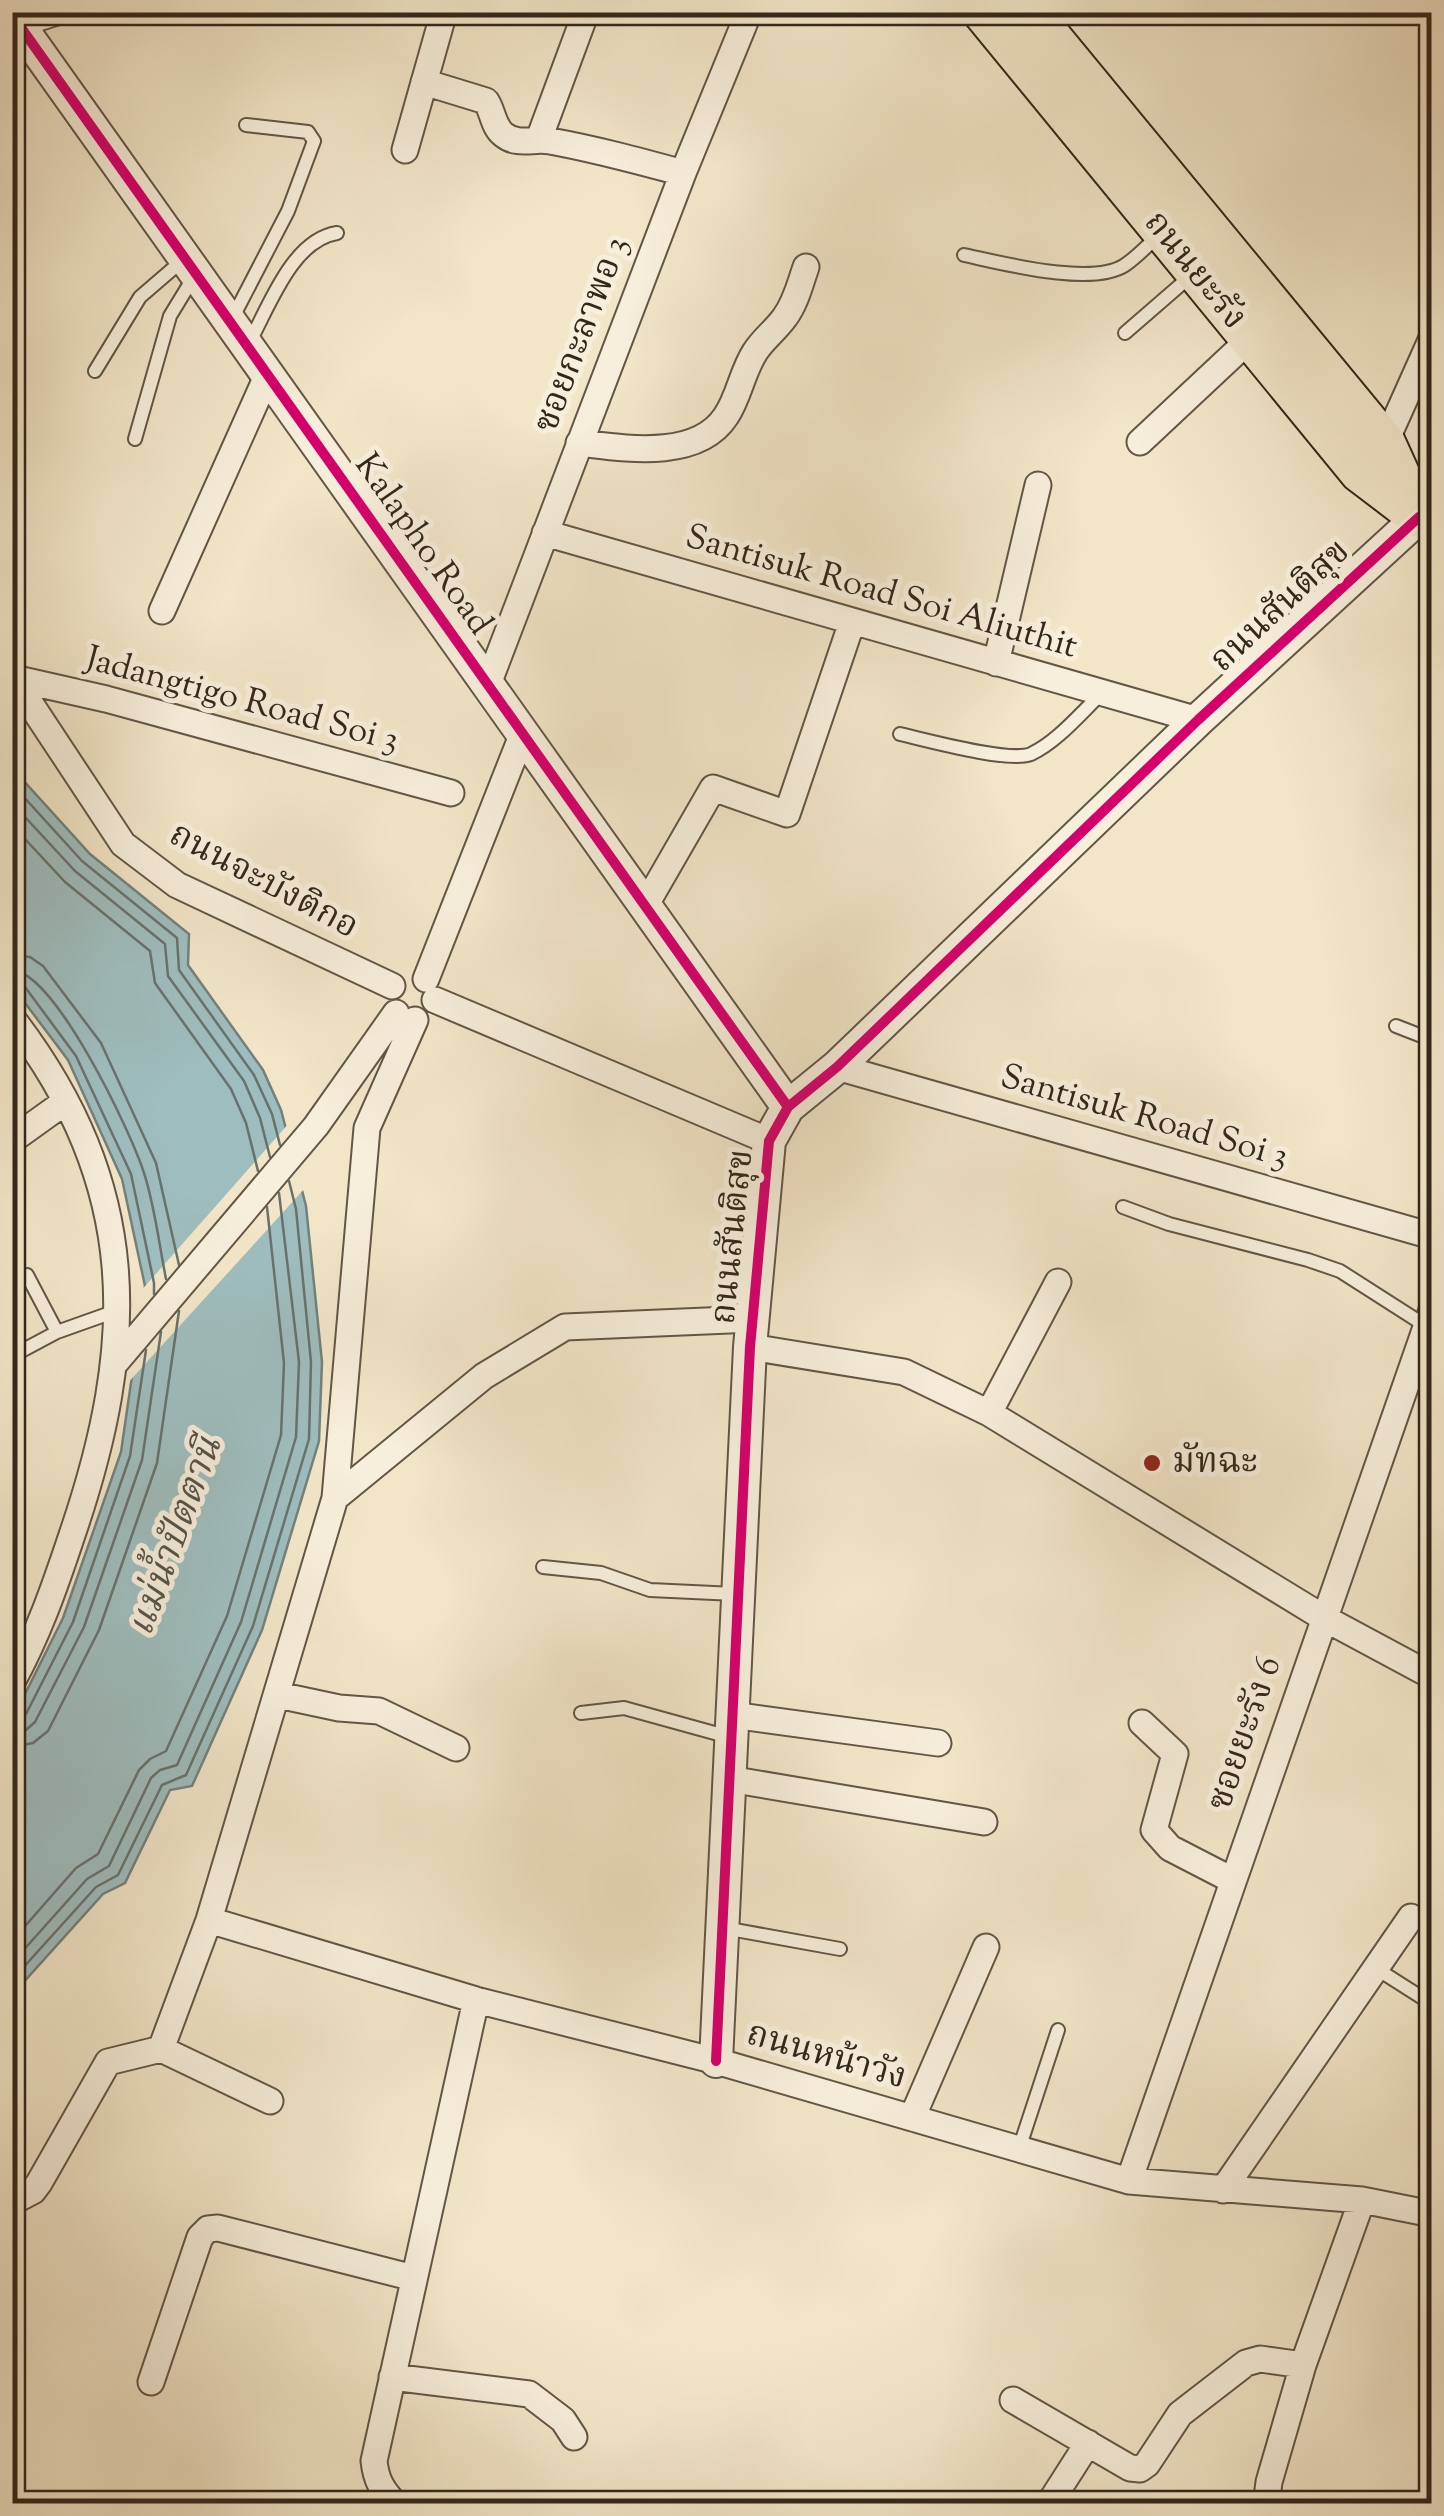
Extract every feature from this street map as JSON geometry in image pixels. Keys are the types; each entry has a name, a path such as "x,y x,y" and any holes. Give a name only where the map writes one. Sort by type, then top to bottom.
{"main road":[{"name":"ถนนยะรัง","path":"983,12 1063,82 1385,443 1425,525"},
{"name":"ถนนยะรัง","path":"1030,12 1063,82 1162,232 1360,472 1425,525"}],"street":[{"path":"16,19 57,12"},
{"path":"405,150 444,12"},
{"path":"539,139 586,12"},
{"name":"ซอยกะลาพอ 3","path":"488,684 748,12"},
{"name":"Kalapho Road","path":"16,19 788,1107"},
{"path":"424,82 486,100 496,127 519,142 539,139 597,149 683,173"},
{"path":"579,444 630,449 668,447 697,439 718,426 746,366 795,301 806,267"},
{"path":"1140,442 1250,339"},
{"path":"1385,443 1431,340"},
{"path":"162,611 268,374"},
{"path":"996,662 1038,485"},
{"name":"ถนนสันติสุข","path":"716,2061 752,1333 768,1141 788,1107 838,1067 1198,720 1425,525"},
{"name":"Santisuk Road Soi Aliuthit","path":"545,533 1198,720"},
{"path":"645,906 713,788 787,814 852,622"},
{"name":"Jadangtigo Road Soi 3","path":"13,677 451,793"},
{"name":"ถนนจะบังติกอ","path":"13,677 123,844 177,885 392,986"},
{"path":"123,1355 406,1017 428,1013 431,989 523,734"},
{"path":"406,1017 390,1000 392,986 403,976 419,975 431,989 768,1141"},
{"path":"161,2049 209,1920 335,1498 366,1128 406,1017"},
{"path":"12,1018 48,1064 96,1169 116,1244 123,1355 95,1467 36,1638 12,1682"},
{"name":"Santisuk Road Soi 3","path":"838,1067 1432,1236"},
{"path":"12,1140 65,1102"},
{"path":"334,1102 366,1128"},
{"path":"988,1413 1058,1282"},
{"name":"ซอยยะรัง 6","path":"1129,2181 1429,1318"},
{"path":"335,1498 484,1376 565,1327 752,1333 904,1372 988,1413 1324,1618 1432,1676"},
{"path":"278,1695 339,1708 379,1711 456,1748"},
{"path":"1142,1723 1175,1754 1154,1830 1170,1848 1232,1880"},
{"path":"732,1726 938,1742"},
{"path":"729,1779 984,1822"},
{"path":"1223,2190 1411,1916"},
{"name":"ถนนหน้าวัง","path":"209,1920 476,2000 716,2061 1129,2181 1362,2200 1432,2214"},
{"path":"912,2118 986,1947"},
{"path":"396,2504 382,2490 374,2461 476,2000"},
{"path":"12,2202 33,2191 39,2183 108,2062 161,2049 270,2102"},
{"path":"1271,2504 1267,2498 1269,2482 1302,2365 1362,2200"},
{"path":"150,2382 200,2237 208,2229 218,2228 414,2278"},
{"path":"1013,2400 1130,2468 1140,2469 1148,2464 1180,2414 1246,2363 1260,2359 1302,2365"},
{"path":"392,2377 529,2394 563,2420 574,2437"},
{"path":"1049,2504 1088,2443"}],"lane":[{"path":"239,334 314,141 308,132 246,125"},
{"path":"964,255 1103,274 1123,266 1162,232"},
{"path":"239,334 303,248 324,235 337,233"},
{"path":"95,372 140,297 191,266"},
{"path":"135,440 170,316 191,266"},
{"path":"1125,334 1195,272"},
{"path":"900,734 1002,755 1026,756 1041,748 1102,693"},
{"path":"1396,1026 1432,1040"},
{"path":"1123,1207 1170,1224 1308,1260 1340,1272 1429,1318"},
{"path":"27,1275 57,1332"},
{"path":"12,1356 57,1332 118,1310"},
{"path":"544,1567 602,1572 650,1590 738,1594"},
{"path":"12,1626 36,1638"},
{"path":"581,1713 604,1709 643,1712 732,1726"},
{"path":"722,1927 840,1948"},
{"path":"1377,1969 1432,2004"},
{"path":"1019,2149 1058,2030"}],"water":[{"name":"แม่น้ำปัตตานี","path":"13,769 90,854 189,934 188,965 263,1070 281,1110 306,1206 322,1362 319,1441 262,1630 192,1786 170,1790 125,1883 103,1894 13,1994 13,1718 63,1618 121,1452 145,1286 122,1179 68,1060 13,987"}],"pier":[{"path":"290,1122 306,1187 125,1386 139,1293"}],"cycle path":[{"path":"12,15 788,1107"},
{"path":"716,2061 750,1347 769,1141 788,1107 837,1067 1198,720 1419,517"}],"place":[{"name":"มัทฉะ","path":"1152,1463"}]}
